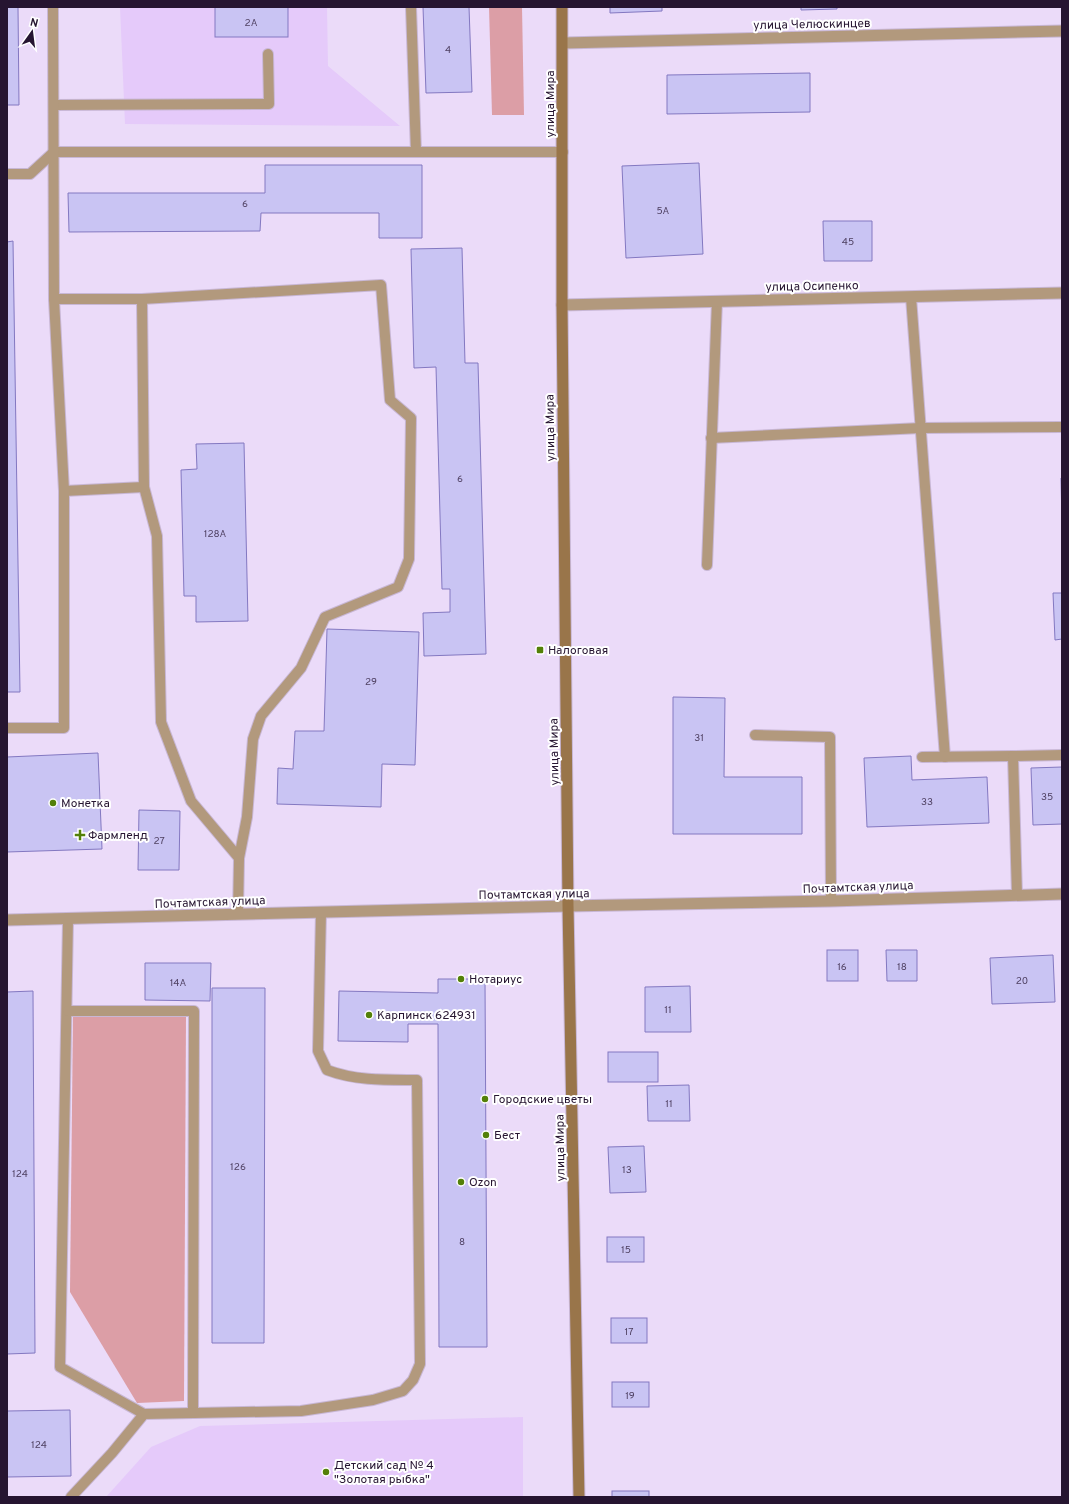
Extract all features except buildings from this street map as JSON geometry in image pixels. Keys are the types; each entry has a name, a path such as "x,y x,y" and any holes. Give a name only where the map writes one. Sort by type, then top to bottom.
{"main road":[{"name":"улица Мира","path":"562,7 562,305 568,906 579,1497"}],"street":[{"name":"улица Челюскинцев","path":"563,42 1062,31"},
{"name":"улица Осипенко","path":"562,305 1062,293"},
{"name":"Почтамтская улица","path":"7,920 568,906 831,902 1062,894"}],"lane":[{"path":"7,728 64,728 64,491 54,299 53,7"},
{"path":"411,7 416,152"},
{"path":"54,105 269,104 268,54"},
{"path":"7,174 30,174 54,152 563,152"},
{"path":"54,299 142,299 381,285 390,400 411,418 409,559 398,587 325,617 301,668 261,716 253,739 247,816 239,858 238,914"},
{"path":"911,297 945,757"},
{"path":"142,299 144,487 157,536 161,722 191,801 239,858"},
{"path":"707,565 716,301"},
{"path":"711,438 921,428 1062,427"},
{"path":"64,491 144,487"},
{"path":"755,736 830,737 831,902"},
{"path":"922,757 1062,755"},
{"path":"1013,756 1017,895"},
{"path":"68,918 68,1011 60,1367 144,1414 301,1411 373,1400 403,1392 413,1380 420,1364 417,1080 365,1080 340,1075 327,1070 318,1051 321,912"},
{"path":"68,1011 194,1011 193,1412"},
{"path":"71,1497 112,1453 144,1414"}],"shaded area":[{"path":"120,7 327,7 328,66 400,126 125,124"},
{"path":"489,7 522,7 524,115 492,115"},
{"path":"73,1016 186,1016 184,1401 137,1403 70,1292"},
{"name":"Детский сад № 4 \"Золотая рыбка\"","path":"523,1417 523,1497 106,1497 151,1447 200,1426"}],"place":[{"name":"Налоговая","path":"540,650"},
{"name":"Монетка","path":"53,803"},
{"name":"Фармленд","path":"80,835"},
{"name":"Нотариус","path":"461,979"},
{"name":"Карпинск 624931","path":"369,1015"},
{"name":"Городские цветы","path":"485,1099"},
{"name":"Бест","path":"486,1135"},
{"name":"Ozon","path":"461,1182"},
{"name":"Детский сад № 4 \"Золотая рыбка\"","path":"326,1472"}]}
